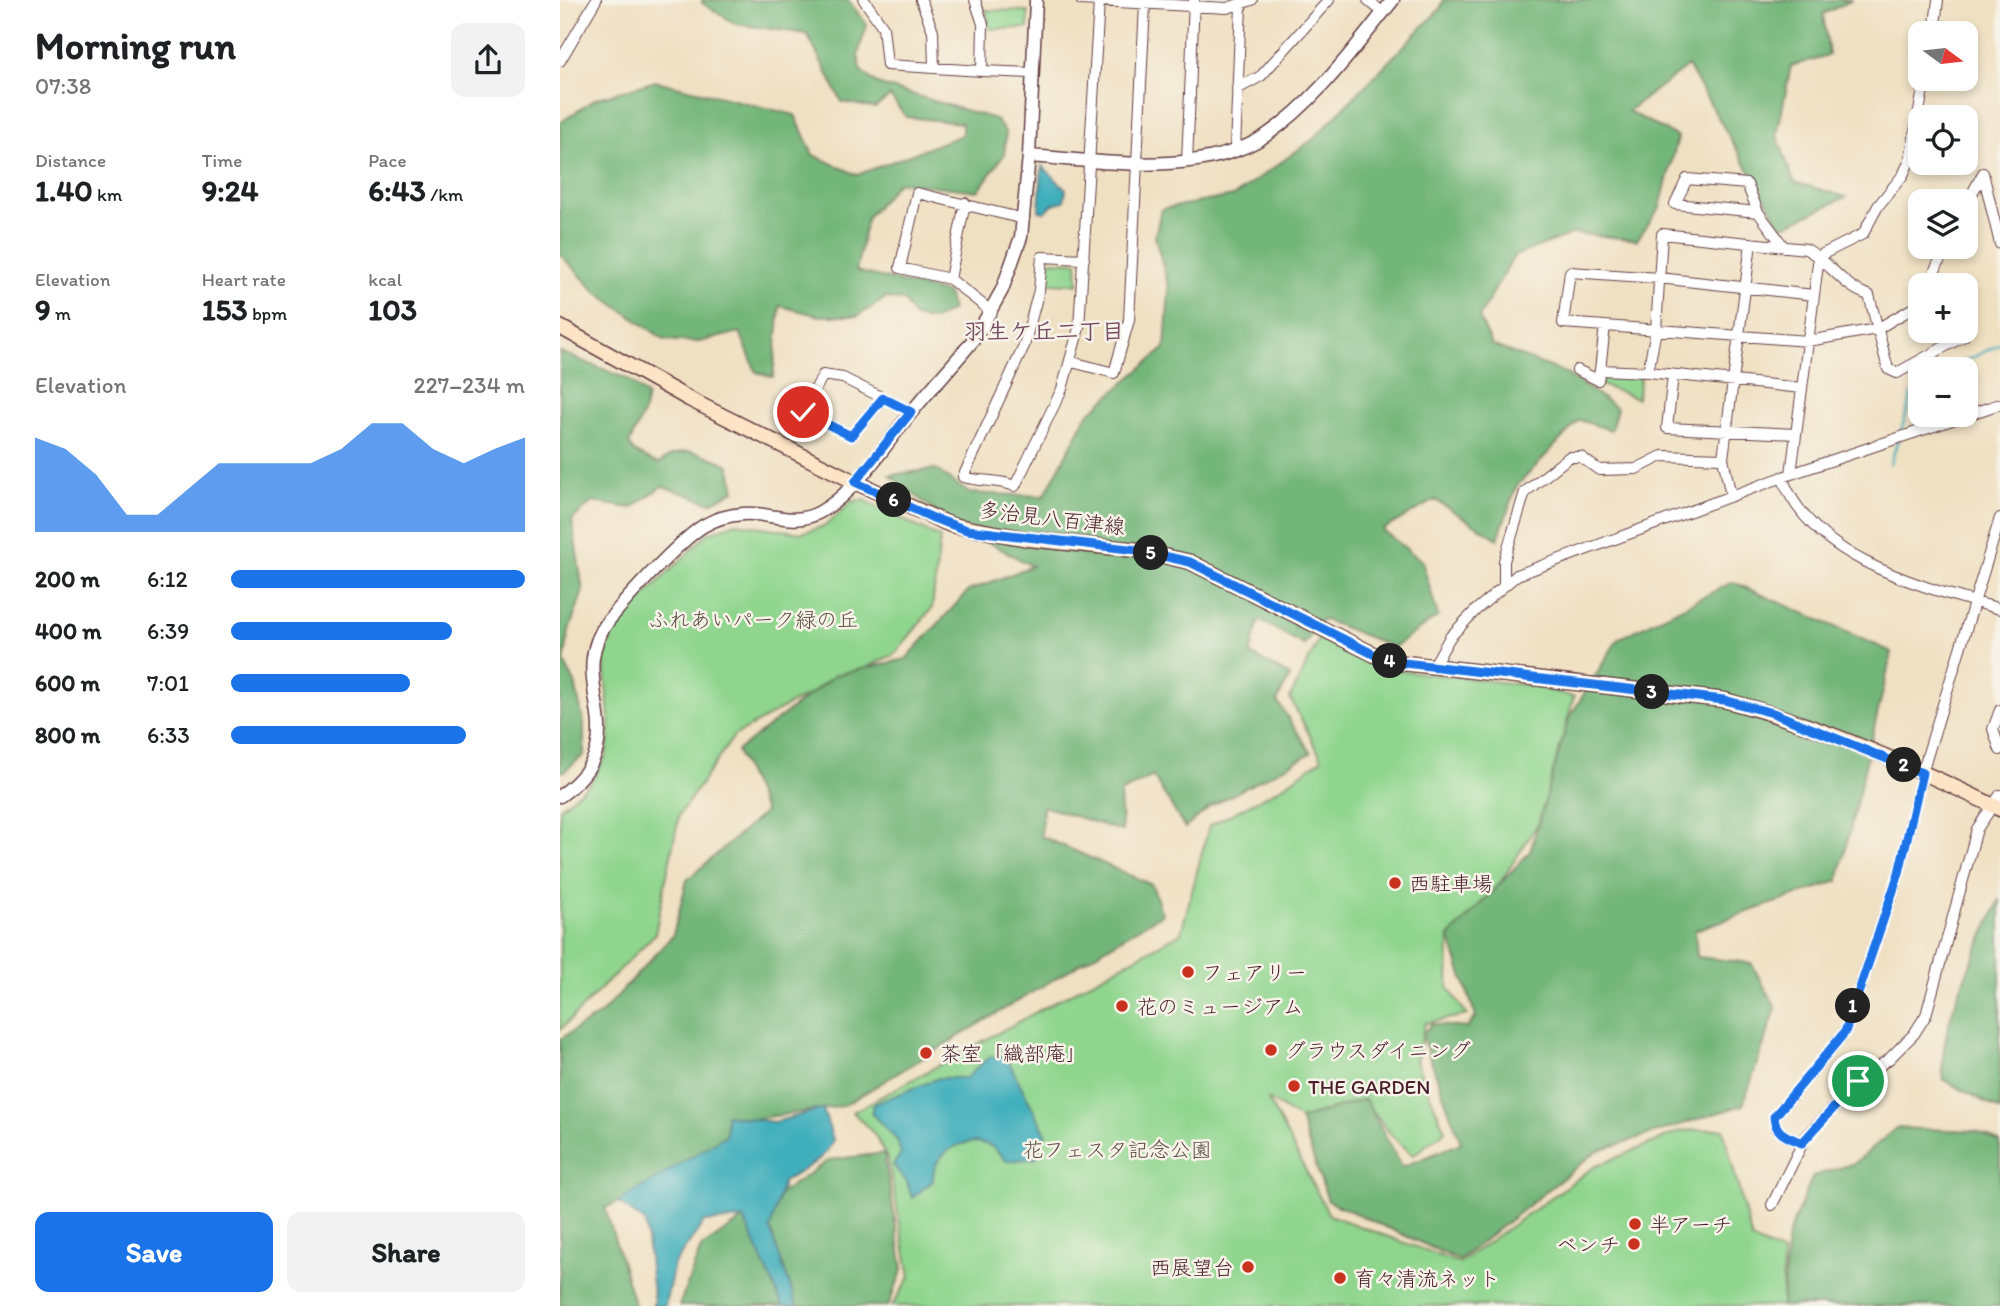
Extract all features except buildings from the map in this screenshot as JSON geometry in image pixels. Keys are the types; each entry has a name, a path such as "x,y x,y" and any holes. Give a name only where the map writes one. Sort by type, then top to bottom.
{"main road":[{"name":"多治見八百津線","path":"560,327 690,399 855,482 933,518 967,530 1137,550 1190,562 1387,661 1724,700 1773,713 1998,803"}],"street":[{"path":"560,61 596,0"},
{"path":"864,0 883,27 887,65 1032,74"},
{"path":"921,0 933,32 934,68"},
{"path":"975,0 983,24 982,71"},
{"path":"560,796 588,772 597,753 599,728 590,662 595,640 617,611 692,534 712,521 745,514 794,521 810,517 830,505 855,482 975,338 992,312 1016,256 1024,219 1036,0"},
{"path":"1081,0 1145,5 1241,6 1252,0"},
{"path":"1237,89 1249,86 1279,59 1329,0"},
{"path":"1367,0 1383,13"},
{"path":"1029,156 1187,162 1235,149 1264,136 1297,111 1393,0"},
{"path":"1935,21 1938,0"},
{"path":"1084,259 1042,257 1039,290 1024,346 963,477 986,481 997,479 1015,486 1072,362 1083,301 1099,2"},
{"path":"1187,162 1194,4"},
{"path":"1072,362 1114,373 1129,320 1145,5"},
{"path":"1235,149 1241,6"},
{"path":"1819,256 1863,234 1878,206 1903,175 1910,160 1923,91"},
{"path":"1975,189 1983,173 2000,244"},
{"path":"1758,212 1675,204 1687,179 1746,184 1758,212 1784,247"},
{"path":"992,312 950,279 900,268 917,193 965,203 984,212 1024,219"},
{"path":"950,279 965,203"},
{"path":"1648,372 1657,330 1662,234 1806,249 1819,256 1859,292 1870,295 1888,369 1897,373 1951,343"},
{"path":"1731,496 1723,458 1751,243"},
{"path":"1819,256 1796,434 1787,476 1793,502 1825,537 1909,583 2000,609"},
{"path":"1814,295 1660,278 1570,272 1563,323 1808,341 1877,329 1908,311"},
{"path":"1577,370 1598,380 1605,326"},
{"path":"1601,370 1648,372 1802,388"},
{"path":"883,398 851,436 803,412 824,375 843,378 883,398 911,412"},
{"path":"1673,375 1667,428 1796,434"},
{"path":"1433,667 1450,638 1504,584 1517,575 1787,476 2000,404"},
{"path":"1504,584 1504,561 1525,492 1569,457 1581,457 1599,470 1636,469 1662,456 1723,458"},
{"path":"1802,1143 1781,1134 1775,1126 1774,1117 1845,1032 1899,873 1922,773 2000,518"},
{"path":"2000,710 1993,729 2000,750"},
{"path":"1772,1205 1802,1143 1858,1081 1889,1059 1914,1034 1926,1015 1977,829 1998,803"}],"green space":[{"path":"702,0 848,0 867,25 858,54 860,70 877,84 995,119 1006,133 1004,155 978,191 898,182 867,218 856,271 947,293 952,310 934,320 914,317 904,301 886,298 858,316 820,316 780,306 773,377 756,372 740,332 699,342 665,340 595,291 560,254 560,123 595,99 656,81 795,115 813,155 857,175 962,135 962,123 906,117 890,96 875,108 842,102 807,34 736,24 702,3"},
{"path":"1443,0 1852,0 1823,14 1829,55 1791,66 1777,135 1794,182 1846,197 1782,227 1688,66 1628,111 1678,137 1660,207 1637,240 1574,233 1514,256 1479,317 1492,345 1565,373 1617,408 1611,430 1579,420 1516,487 1498,539 1435,500 1382,530 1422,561 1438,616 1394,647 1322,619 1304,645 1259,620 1250,654 1290,676 1277,701 1311,753 1211,806 1185,828 1153,776 1120,793 1122,831 1043,806 1041,836 1152,885 1162,914 843,1106 746,1120 664,1181 605,1208 635,1306 560,1306 560,1039 602,1013 673,935 687,880 765,812 737,751 835,675 906,659 968,591 1032,566 942,517 890,475 935,469 969,493 1044,496 1088,414 1165,348 1169,288 1155,237 1161,209 1234,196 1312,140 1440,9"},
{"path":"986,10 1028,11 1028,28 989,29"},
{"path":"1051,261 1077,262 1078,284 1044,283 1046,265"},
{"path":"560,352 628,379 647,396 643,414 629,444 634,452 658,464 685,452 709,457 729,465 735,490 711,503 662,486 632,508 592,502 572,520 583,591 569,631 564,662 575,683 584,724 584,755 563,772 560,770"},
{"path":"1602,375 1641,377 1637,398 1601,385"},
{"name":"ふれあいパーク緑の丘","path":"864,500 940,538 932,608 895,654 792,703 734,736 679,815 655,934 560,1030 560,808 591,782 606,756 610,729 604,662 611,636 625,615 708,533 736,523 801,533 825,526 852,501"},
{"path":"1733,582 1892,652 1838,881 1695,930 1697,957 1751,963 1776,1008 1743,1105 1597,1151 1459,1260 1328,1201 1300,1119 1365,1099 1402,1167 1461,1143 1422,1036 1431,1024 1467,1028 1476,1017 1449,937 1530,852 1569,718 1618,639"},
{"name":"花フェスタ記念公園","path":"1319,639 1398,670 1534,686 1574,697 1539,822 1500,883 1449,937 1448,987 1467,1015 1425,1023 1416,1062 1445,1131 1413,1155 1394,1138 1368,1106 1341,1107 1300,1119 1268,1099 1329,1215 1459,1263 1594,1167 1681,1131 1723,1129 1752,1240 1783,1253 1782,1306 892,1306 910,1277 888,1160 875,1135 853,1112 1181,933 1209,826 1279,789 1322,759 1290,698"},
{"path":"2000,899 2000,1110 1944,1080 1943,1059 1952,1012"},
{"path":"1896,1128 1976,1131 2000,1142 2000,1306 1782,1306 1788,1235 1813,1176 1855,1163"},
{"path":"884,1153 903,1269 888,1306 679,1306 701,1248 829,1160"}],"water":[{"path":"1042,166 1066,189 1064,201 1053,204 1045,212 1039,211"},
{"path":"1005,1055 1046,1134 1040,1143 1042,1149 1036,1158 1006,1161 990,1146 970,1142 960,1144 944,1154 934,1171 933,1181 912,1198 907,1182 893,1165 901,1154 897,1140 871,1113 874,1104 939,1078 966,1078 989,1057"},
{"path":"823,1109 833,1140 830,1147 819,1159 783,1182 770,1229 797,1306 783,1306 744,1219 704,1222 674,1264 665,1306 652,1306 654,1303 645,1222 618,1202 726,1135 726,1115 774,1122"}],"waterway":[{"path":"1973,357 2000,344"},
{"path":"1900,434 1908,408"},
{"path":"1890,464 1898,440"}],"place":[{"name":"西駐車場","path":"1395,883"},
{"name":"フェアリー","path":"1188,972"},
{"name":"花のミュージアム","path":"1122,1006"},
{"name":"グラウスダイニング","path":"1271,1050"},
{"name":"茶室「織部庵」","path":"926,1053"},
{"name":"THE GARDEN","path":"1294,1086"},
{"name":"半アーチ","path":"1635,1224"},
{"name":"ベンチ","path":"1634,1244"},
{"name":"西展望台","path":"1248,1267"},
{"name":"育々清流ネット","path":"1340,1278"}],"district":[{"name":"羽生ケ丘二丁目","path":"1044,331"}],"route":[{"path":"803,412 851,436 883,398 911,412 855,482 951,526 1137,550 1190,562 1233,581 1325,632 1387,661 1724,700 1773,713 1922,773 1899,873 1845,1032 1774,1117 1775,1126 1781,1134 1802,1143 1858,1081"}]}
